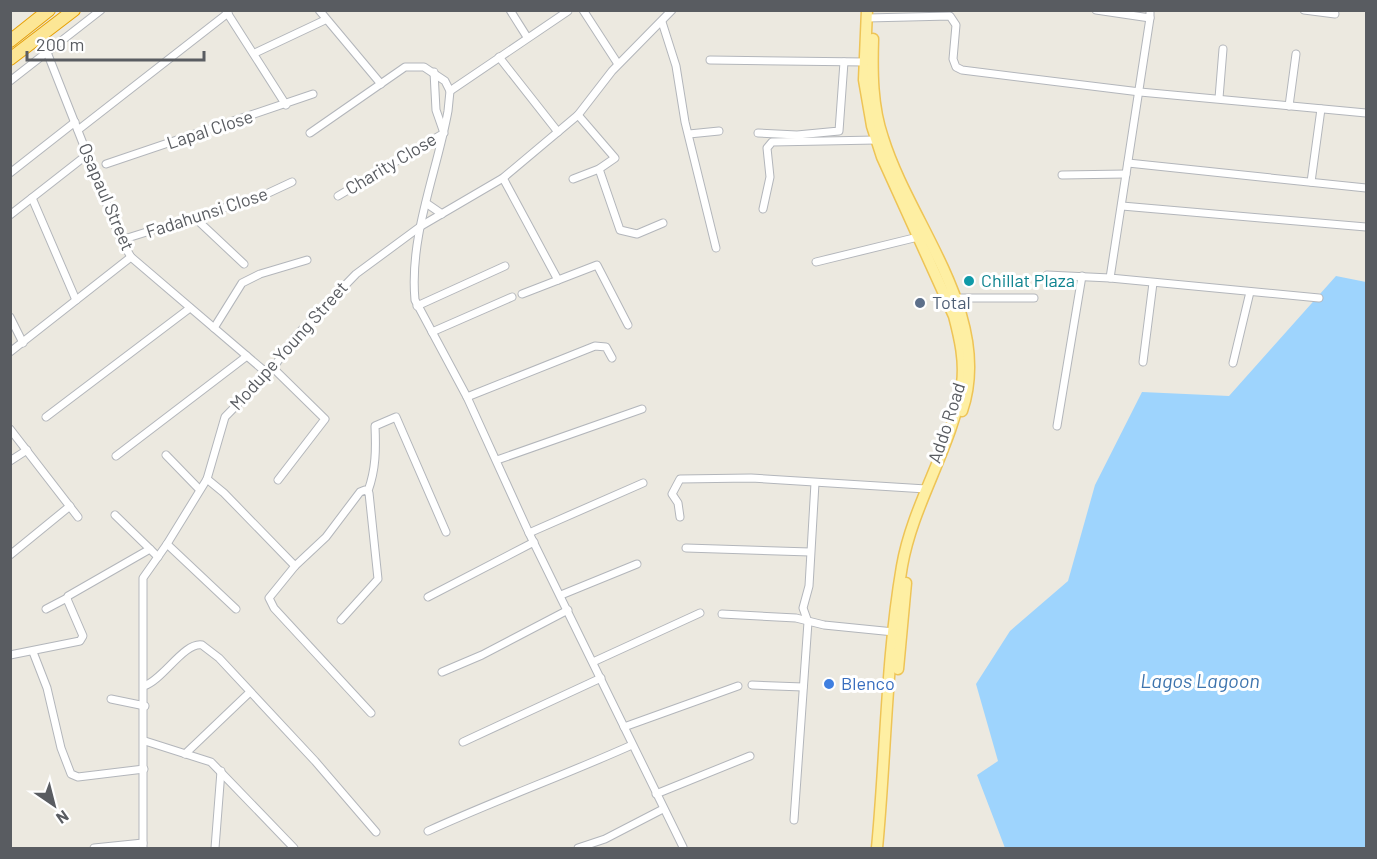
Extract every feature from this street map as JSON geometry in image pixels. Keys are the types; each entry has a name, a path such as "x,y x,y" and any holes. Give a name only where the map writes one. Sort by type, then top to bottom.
{"highway":[{"path":"10,41 49,10"},
{"path":"10,59 74,10"}],"main road":[{"name":"Addo Road","path":"870,14 865,62 866,94 876,141 954,316 961,343 963,370 954,413 904,552 894,632 877,849"},
{"name":"Addo Road","path":"870,14 874,95 882,138 954,298 968,339 970,359 969,386 961,414 922,515 908,568 885,849"}],"street":[{"path":"10,81 101,10"},
{"path":"319,10 325,20 381,84"},
{"path":"510,10 527,37"},
{"path":"583,10 618,64"},
{"name":"Modupe Young Street","path":"143,846 145,706 143,578 207,479 225,417 270,371 295,337 349,280 421,226 503,178 579,115 618,64 672,10"},
{"path":"1096,10 1150,14 1110,278"},
{"path":"1304,10 1335,14"},
{"path":"450,92 568,11"},
{"path":"78,130 227,12 286,105"},
{"path":"870,14 950,16 956,25 953,59 956,67 962,70 1140,92 1366,113"},
{"path":"255,53 325,20"},
{"path":"662,22 676,66 688,134 716,248"},
{"name":"Osapaul Street","path":"41,37 121,240 131,257 325,419 279,480"},
{"path":"1219,98 1223,49"},
{"path":"1289,105 1296,54"},
{"path":"499,57 558,132"},
{"path":"710,60 865,62"},
{"path":"758,133 797,135 839,131 844,62"},
{"path":"310,133 405,68 424,67 445,81 450,92 444,133 421,226 414,286 417,306 467,397 529,533 683,847"},
{"path":"434,72 436,110 444,133"},
{"name":"Lapal Close","path":"106,164 313,94"},
{"path":"1311,182 1321,109"},
{"path":"573,179 615,161 615,156 579,115"},
{"path":"10,173 75,122"},
{"path":"688,134 719,131"},
{"name":"Charity Close","path":"338,196 444,133"},
{"path":"763,209 770,177 767,148 772,142 876,141"},
{"path":"10,215 88,154"},
{"path":"1128,163 1366,188"},
{"path":"599,169 620,230 637,234 663,223"},
{"path":"1062,175 1126,174"},
{"path":"503,178 558,280"},
{"name":"Fadahunsi Close","path":"121,240 262,196 292,182"},
{"path":"32,198 76,300"},
{"path":"426,203 442,214"},
{"path":"1122,206 1366,227"},
{"path":"194,217 244,264"},
{"path":"816,262 918,237"},
{"path":"10,352 131,257"},
{"path":"214,328 242,283 253,277 307,260"},
{"path":"522,294 597,265 628,326"},
{"path":"417,306 505,266"},
{"path":"1047,275 1110,278 1319,298"},
{"path":"1057,426 1083,276"},
{"path":"1143,362 1153,283"},
{"path":"1233,363 1250,292"},
{"path":"432,332 512,297"},
{"path":"954,298 1034,298"},
{"path":"46,417 190,308"},
{"path":"10,317 23,342"},
{"path":"467,397 595,346 606,347 612,358"},
{"path":"116,456 247,356"},
{"path":"497,460 642,409"},
{"path":"341,620 378,579 368,491 373,477 377,449 375,426 396,417 446,532"},
{"path":"10,429 78,517"},
{"path":"10,461 27,450"},
{"path":"166,455 199,489"},
{"path":"680,517 678,503 672,494 678,479 751,478 926,489"},
{"path":"207,479 224,493 295,566"},
{"path":"529,533 643,483"},
{"path":"794,820 808,622 803,608 808,594 815,483"},
{"path":"368,491 360,492 326,537 295,566 288,578 271,594 270,601 328,670 371,713"},
{"path":"10,555 70,506"},
{"path":"115,514 158,557"},
{"path":"428,597 534,542"},
{"path":"167,544 236,609"},
{"path":"686,548 810,552"},
{"path":"46,609 150,549"},
{"path":"561,595 637,564"},
{"path":"10,656 82,639 67,598"},
{"path":"442,672 482,655 568,610"},
{"path":"593,662 634,646 700,613"},
{"path":"722,614 796,618 808,622 894,632"},
{"path":"144,686 152,683 190,647 198,644 209,650 250,692 376,832"},
{"path":"33,652 47,688 71,774 78,777 144,769"},
{"path":"464,742 601,678"},
{"path":"752,685 802,687"},
{"path":"624,727 738,686"},
{"path":"185,754 250,692"},
{"path":"111,699 145,706"},
{"path":"145,741 204,758 221,771 294,849"},
{"path":"428,831 503,797 568,773 632,744"},
{"path":"656,794 750,756"},
{"path":"215,849 221,771"},
{"path":"578,849 605,839 663,809"},
{"path":"94,849 143,846"}],"water":[{"name":"Lagos Lagoon","path":"1336,276 1366,282 1366,848 1005,848 977,775 998,761 976,684 1010,631 1068,581 1095,485 1142,392 1229,396"}],"place":[{"name":"Chillat Plaza","path":"969,281"},
{"name":"Total","path":"920,303"},
{"name":"Blenco","path":"829,684"}]}
